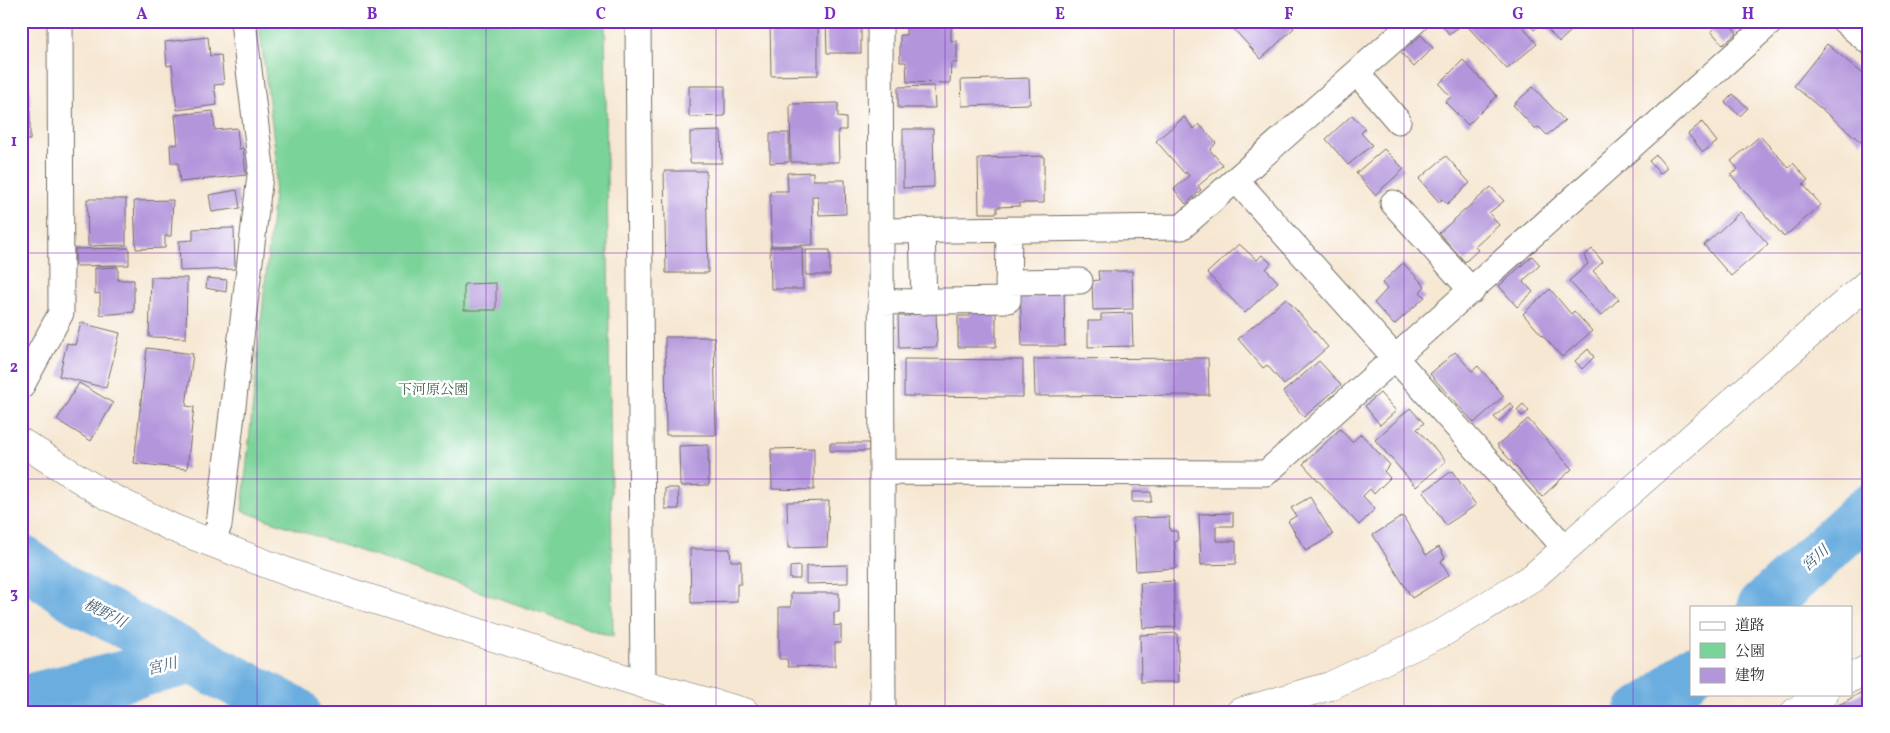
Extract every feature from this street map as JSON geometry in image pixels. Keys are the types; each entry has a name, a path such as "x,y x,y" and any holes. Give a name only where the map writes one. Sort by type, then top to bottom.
{"street":[{"path":"21,387 61,313 60,21"},
{"path":"212,543 219,525 262,167 243,21"},
{"path":"638,21 643,684"},
{"path":"880,21 883,712"},
{"path":"881,231 1182,227 1415,21"},
{"path":"883,472 1266,473 1396,359 1772,21"},
{"path":"1844,21 1869,42"},
{"path":"1357,73 1398,121"},
{"path":"1236,181 1566,548"},
{"path":"1394,203 1472,291"},
{"path":"882,302 1008,300 1009,229"},
{"path":"922,230 924,302"},
{"path":"1008,282 1080,281"},
{"path":"1240,712 1330,686 1444,632 1533,577 1869,282"},
{"path":"21,442 102,493 173,528 298,576 643,684 745,712"},
{"path":"1852,677 1869,668"},
{"path":"1795,712 1821,696"}],"green space":[{"name":"下河原公園","path":"426,21 605,21 613,637 242,511 277,165 259,24"}],"building":[{"path":"770,21 818,21 818,75 771,76"},
{"path":"826,21 861,21 861,53 827,53"},
{"path":"1236,21 1288,21 1294,28 1261,59 1231,26"},
{"path":"1439,21 1467,21 1449,34"},
{"path":"1475,21 1518,21 1537,44 1507,69 1468,27"},
{"path":"1526,21 1582,21 1559,42 1542,23 1534,30"},
{"path":"1722,21 1727,21 1737,33 1723,45 1711,31"},
{"path":"906,22 951,22 951,41 957,41 957,63 951,63 950,83 907,82 906,62 900,62 900,35 906,35"},
{"path":"1421,35 1433,48 1414,67 1401,53"},
{"path":"208,37 210,56 221,55 224,84 214,85 217,105 177,110 172,65 167,66 165,42"},
{"path":"1827,44 1869,79 1869,132 1861,142 1794,86"},
{"path":"1463,60 1497,96 1468,125 1445,102 1451,97 1439,84"},
{"path":"1029,78 1030,104 962,106 961,80"},
{"path":"21,85 30,85 30,140 26,140 26,155 21,155"},
{"path":"689,86 725,86 725,116 689,117"},
{"path":"934,86 935,108 898,108 898,87"},
{"path":"1533,87 1565,121 1547,135 1539,127 1535,129 1513,105"},
{"path":"1733,94 1748,108 1740,116 1725,102"},
{"path":"838,103 838,117 846,118 846,130 838,130 839,162 791,162 790,104"},
{"path":"213,111 215,130 237,128 239,149 243,148 246,175 180,182 178,163 171,163 170,145 178,144 175,115"},
{"path":"1352,115 1365,129 1361,133 1372,145 1348,165 1326,139"},
{"path":"1184,117 1194,129 1199,124 1216,143 1210,150 1223,165 1198,186 1201,190 1186,204 1174,189 1189,176 1186,172 1185,174 1156,141"},
{"path":"1702,122 1717,142 1703,152 1688,134"},
{"path":"903,129 933,129 934,187 903,188"},
{"path":"721,131 722,163 690,163 690,132"},
{"path":"770,133 789,133 789,162 770,163"},
{"path":"1760,136 1789,168 1793,163 1808,180 1803,184 1821,205 1784,237 1731,175 1738,169 1731,161"},
{"path":"1384,149 1404,169 1375,195 1356,173"},
{"path":"1656,155 1667,168 1660,174 1649,161"},
{"path":"1044,156 1044,203 1019,203 1020,206 997,207 997,213 979,213 978,158"},
{"path":"1446,156 1470,183 1447,204 1442,199 1439,202 1419,179"},
{"path":"664,171 706,171 708,273 666,273"},
{"path":"813,172 813,180 845,180 846,214 819,215 818,196 812,196 813,245 771,246 770,191 788,191 787,173"},
{"path":"1491,187 1504,201 1489,213 1499,225 1475,247 1478,250 1465,262 1439,233"},
{"path":"237,190 240,208 212,212 209,195"},
{"path":"87,199 126,199 126,245 88,246"},
{"path":"173,200 171,236 165,236 165,248 136,249 134,201"},
{"path":"1740,212 1768,244 1731,276 1704,245"},
{"path":"234,228 235,269 180,271 179,241 193,240 193,229"},
{"path":"26,233 27,254 21,254 21,234"},
{"path":"1239,244 1257,260 1262,255 1271,263 1266,269 1278,282 1245,313 1207,273"},
{"path":"770,247 802,247 803,289 771,289"},
{"path":"129,248 129,265 75,266 75,249"},
{"path":"1592,249 1603,262 1593,271 1619,299 1601,316 1569,281 1588,264 1584,256"},
{"path":"806,250 830,250 830,275 806,275"},
{"path":"1532,256 1540,265 1523,281 1533,292 1517,307 1499,286"},
{"path":"1403,263 1425,286 1420,292 1425,297 1394,325 1374,303 1387,289 1382,283"},
{"path":"118,267 118,280 134,280 134,312 100,315 100,293 95,294 95,268"},
{"path":"1098,271 1132,271 1133,309 1093,310 1092,281 1099,280"},
{"path":"151,277 187,278 186,338 149,337"},
{"path":"207,278 227,280 226,292 206,288"},
{"path":"496,283 496,310 464,310 464,284"},
{"path":"1064,286 1065,346 1022,346 1020,287"},
{"path":"1550,289 1571,314 1574,311 1592,331 1562,357 1523,314"},
{"path":"1286,298 1328,347 1284,385 1267,365 1263,368 1238,339"},
{"path":"970,307 996,307 996,347 958,347 958,316 970,316"},
{"path":"936,309 937,347 899,348 898,316 910,316 910,310"},
{"path":"1132,313 1133,346 1088,347 1088,321 1101,321 1101,314"},
{"path":"81,323 120,333 106,388 59,376 67,343 75,345"},
{"path":"665,337 714,337 716,435 666,435"},
{"path":"147,348 193,354 186,406 194,407 187,469 134,463"},
{"path":"1588,349 1594,357 1582,369 1575,361"},
{"path":"1455,352 1472,371 1478,366 1504,396 1474,423 1430,374"},
{"path":"1208,358 1209,395 1035,396 1034,359"},
{"path":"904,359 1023,360 1023,397 904,396"},
{"path":"1319,361 1341,385 1304,417 1283,392"},
{"path":"79,383 113,403 91,441 57,420"},
{"path":"1380,393 1396,411 1380,425 1365,406"},
{"path":"1510,403 1514,408 1499,422 1494,417"},
{"path":"1523,404 1529,411 1522,416 1517,410"},
{"path":"1410,408 1424,423 1417,429 1446,461 1416,487 1375,440"},
{"path":"1528,419 1572,469 1542,497 1497,445"},
{"path":"1340,429 1352,442 1361,434 1390,465 1384,471 1390,478 1374,494 1370,489 1363,496 1375,509 1359,525 1303,464"},
{"path":"830,443 869,443 869,451 830,451"},
{"path":"708,445 709,485 680,486 679,446"},
{"path":"814,448 814,490 772,489 771,449"},
{"path":"1452,471 1476,505 1446,525 1423,492"},
{"path":"665,488 678,488 679,509 665,509"},
{"path":"1132,492 1151,492 1151,502 1132,502"},
{"path":"1310,497 1333,535 1306,551 1288,521 1296,516 1291,508"},
{"path":"829,501 827,547 788,548 787,502"},
{"path":"1233,513 1233,526 1216,526 1216,541 1236,541 1236,564 1201,565 1199,514"},
{"path":"1403,516 1426,555 1439,547 1445,558 1441,561 1449,575 1412,598 1373,535"},
{"path":"1169,517 1170,531 1177,531 1178,541 1175,541 1176,568 1136,571 1133,518"},
{"path":"690,549 730,549 731,561 741,561 741,584 737,584 737,602 691,603"},
{"path":"848,565 848,583 806,584 806,566"},
{"path":"800,566 800,579 790,579 790,567"},
{"path":"1174,581 1176,627 1143,628 1140,583"},
{"path":"791,593 839,593 839,612 834,612 834,626 841,625 841,643 835,643 835,666 788,667 787,659 779,659 779,607 791,607"},
{"path":"1177,633 1179,682 1141,682 1140,635"},
{"path":"1869,688 1869,712 1834,712 1832,709"}],"waterway":[{"name":"宮川","path":"1763,606 1869,509"},
{"name":"横野川","path":"21,560 78,599 295,712"},
{"name":"宮川","path":"21,705 37,697 193,659"},
{"name":"宮川","path":"1640,712 1660,700 1690,672"}]}
